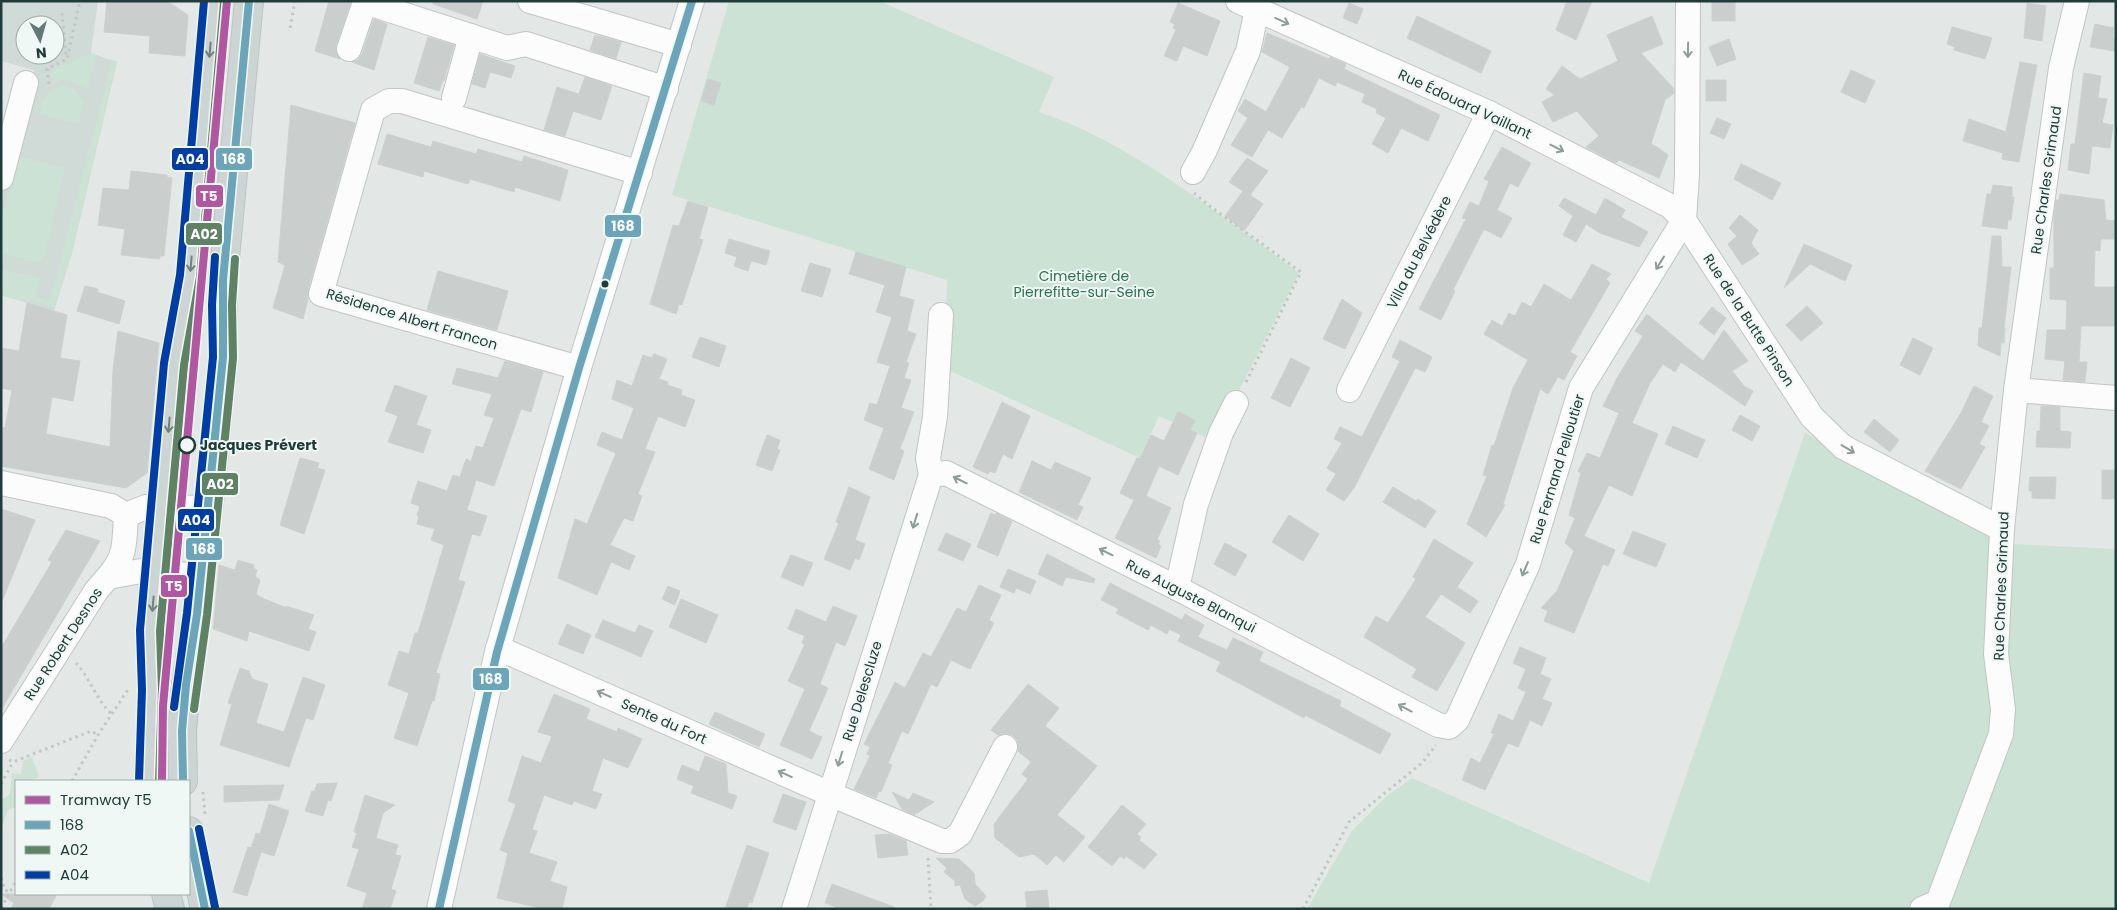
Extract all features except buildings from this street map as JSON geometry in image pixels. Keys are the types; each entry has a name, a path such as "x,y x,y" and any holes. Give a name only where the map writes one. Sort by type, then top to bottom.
{"main road":[{"path":"150,780 152,690 150,631 174,364 190,276 214,1"},
{"path":"184,780 182,731 186,685 202,576 223,357 223,280 249,1"},
{"path":"190,837 205,909"},
{"path":"166,895 170,909"}],"street":[{"path":"530,1 679,45"},
{"path":"439,909 478,728 498,648 579,368 692,1"},
{"path":"1684,220 1687,175 1688,1"},
{"name":"Rue Charles Grimaud","path":"1922,909 1938,902 2001,734 2003,709 1996,654 2002,529 2016,390 2061,68 2077,1"},
{"path":"349,49 365,2 507,48 526,44 666,88"},
{"path":"1192,172 1204,152 1248,51 1247,6"},
{"name":"Rue Édouard Vaillant","path":"1247,6 1489,113 1670,206 1684,220"},
{"path":"454,98 471,36"},
{"path":"1,178 26,83"},
{"name":"Résidence Albert Francon","path":"579,368 321,294 373,110 389,101 402,101 640,173"},
{"name":"Villa du Belvédère","path":"1349,390 1489,113"},
{"name":"Rue de la Butte Pinson","path":"1684,220 1812,417 1843,447 2002,529"},
{"name":"Rue Fernand Pelloutier","path":"1449,726 1457,720 1528,564 1581,388 1684,220"},
{"name":"Rue Delescluze","path":"794,909 930,475 928,458 935,417 941,314"},
{"path":"2016,390 2116,398"},
{"path":"1177,588 1196,504 1221,433 1236,403"},
{"name":"Rue Auguste Blanqui","path":"930,475 946,473 1177,588 1438,725 1449,726"},
{"path":"1,483 111,506 126,515"},
{"path":"126,515 146,508 209,508"},
{"path":"108,576 121,559 124,546 126,515"},
{"name":"Rue Robert Desnos","path":"1,741 96,591 108,576 156,571 202,576"},
{"name":"Sente du Fort","path":"498,648 830,794 942,841 950,841 960,834 1005,748"}],"path":[{"path":"50,84 48,69 67,59 80,1"},
{"path":"290,28 295,1"},
{"path":"62,13 67,59"},
{"path":"1192,172 1190,188 1211,207 1301,272 1236,403"},
{"path":"76,663 87,675 106,709 112,714"},
{"path":"73,780 98,735 132,684"},
{"path":"1303,909 1349,822 1422,763 1449,726"},
{"path":"19,759 91,731 98,735"},
{"path":"1,784 13,762"},
{"path":"926,834 931,909"},
{"path":"1,878 5,890 10,892"},
{"path":"1,908 15,884"}],"shaded area":[{"path":"1,1 98,1 91,53 117,62 72,253 54,311 1,295 1,190 21,125 34,70 16,65 65,65 65,15 15,15 15,65 1,61"}],"green space":[{"name":"Cimetière de Pierrefitte-sur-Seine","path":"729,1 879,1 1054,77 1039,112 1073,125 1140,161 1205,204 1297,271 1298,275 1213,441 1159,416 1140,458 944,368 947,280 672,195"},
{"path":"91,53 97,55 87,91 71,82 52,82 50,71"},
{"path":"112,60 117,62 72,253 55,307 29,300 27,303 1,295 1,269 40,278 35,297 50,300"},
{"path":"66,85 77,91 84,101 79,124 39,114 47,94 55,88"},
{"path":"18,156 65,168 45,255 43,255 41,263 1,253 1,222"},
{"path":"1805,433 2012,544 2116,549 2116,909 1307,909 1352,831 1388,795 1412,778 1649,883"},
{"path":"32,757 39,777 32,780 15,780 15,807 8,810 1,828 1,800 10,794 12,773 21,774 23,761"}],"tram line":[{"name":"T5","path":"162,780 163,706 227,1"}],"transit line":[{"name":"A04","path":"139,780 142,690 140,630 164,363 180,275 204,1"},
{"name":"168","path":"183,780 182,731 186,685 197,614 223,357 223,280 249,1"},
{"name":"168","path":"439,909 497,652 579,368 692,1"},
{"name":"A02","path":"159,780 162,690 160,631 184,365 200,277 224,2"},
{"name":"A04","path":"174,707 187,613 213,357 212,305 215,257"},
{"name":"A02","path":"194,709 207,615 233,358 232,305 235,259"},
{"name":"A04","path":"199,829 215,907"},
{"name":"168","path":"190,836 205,909"}],"place":[{"name":"Jacques Prévert","path":"187,445"}]}
